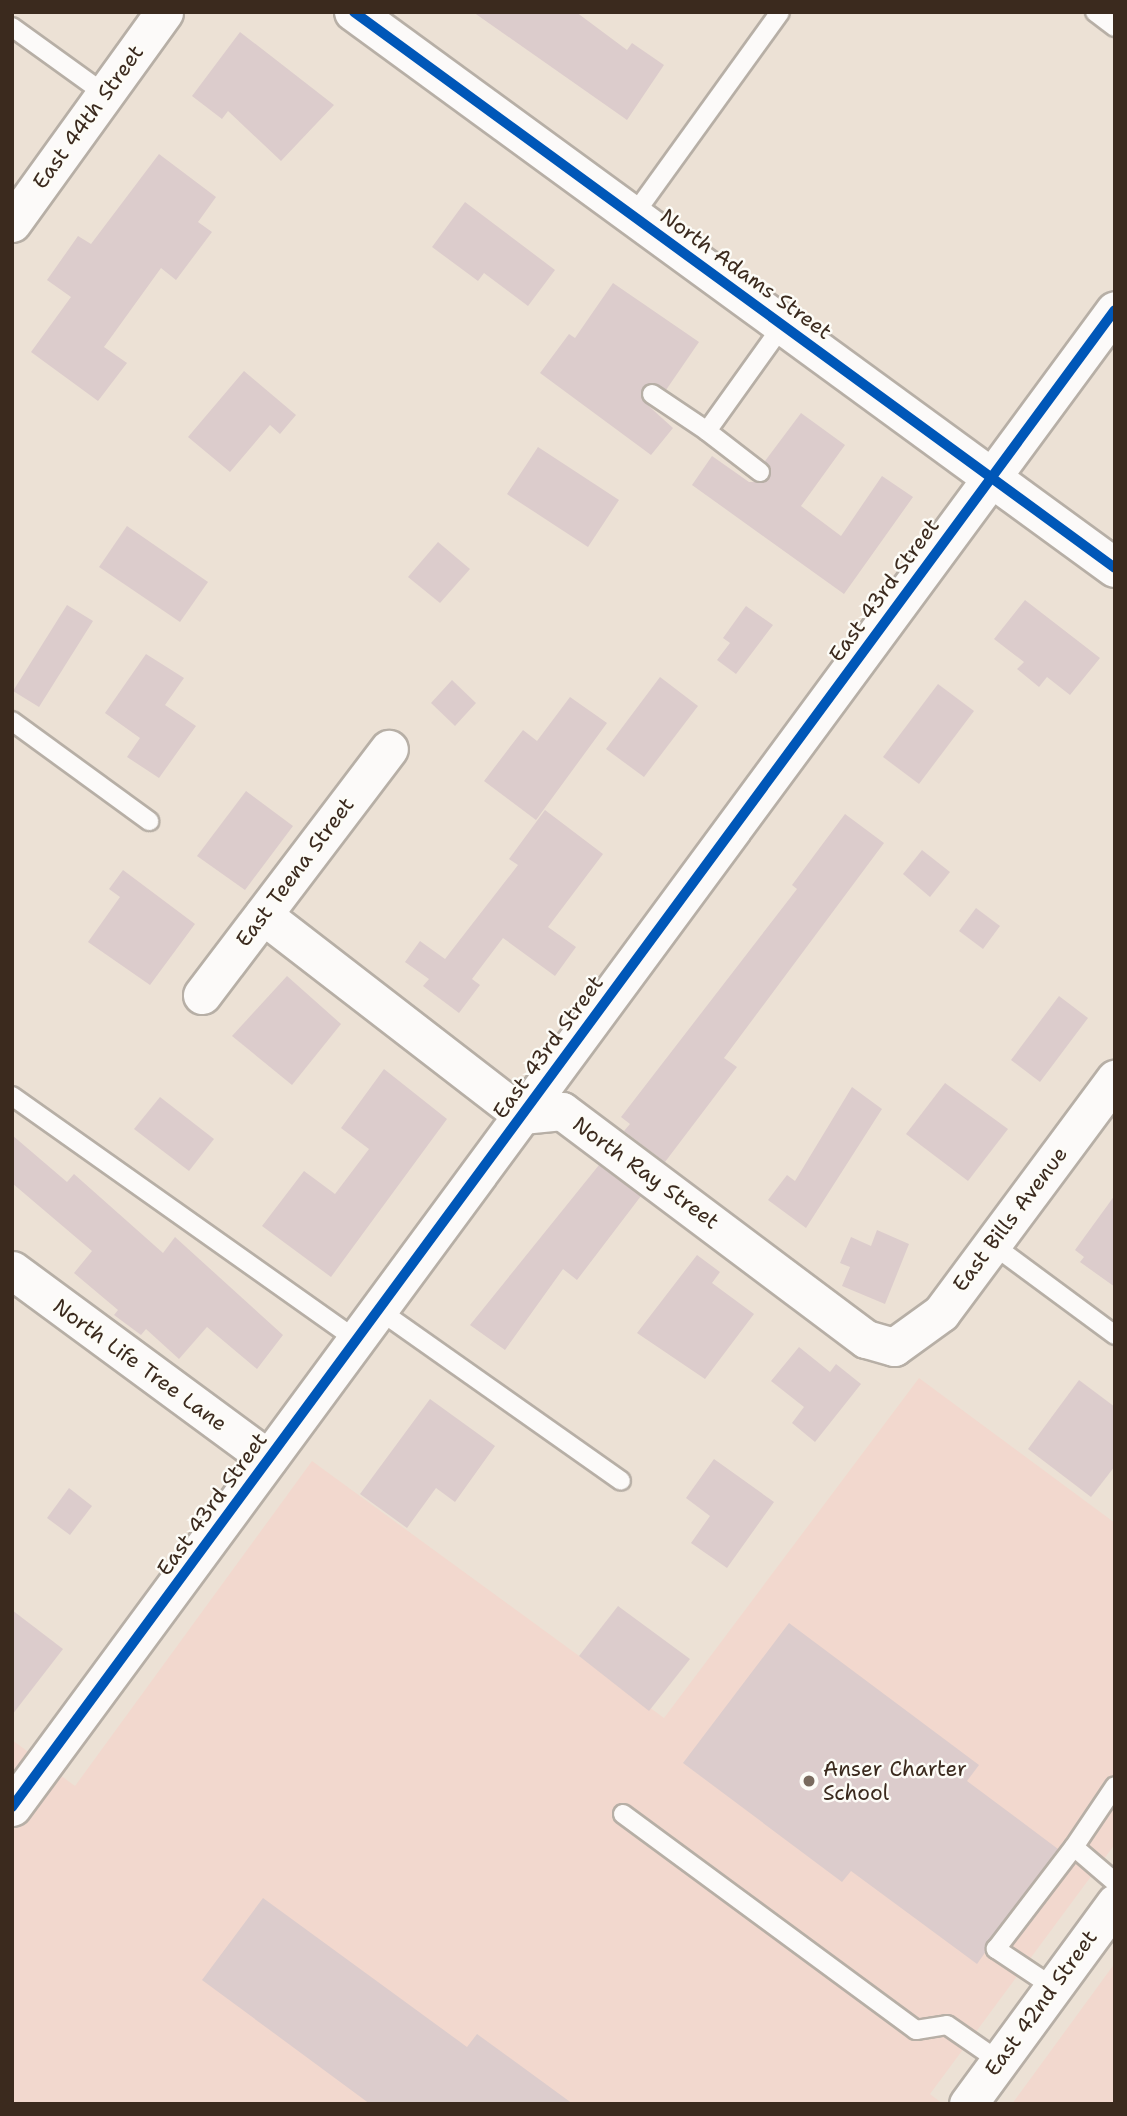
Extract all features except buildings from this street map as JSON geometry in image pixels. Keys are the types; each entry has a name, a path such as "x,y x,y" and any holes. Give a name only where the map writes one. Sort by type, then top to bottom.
{"street":[{"name":"East 44th Street","path":"12,223 163,12"},
{"name":"North Adams Street","path":"354,12 1115,568"},
{"name":"East 43rd Street","path":"17,1790 379,1310 1115,310"},
{"name":"East Teena Street","path":"202,995 389,749"},
{"path":"263,915 522,1115"},
{"name":"East Bills Avenue","path":"894,1347 941,1312 1115,1079"},
{"name":"North Ray Street","path":"522,1115 562,1111 866,1339 894,1347"},
{"name":"North Life Tree Lane","path":"12,1270 268,1459"},
{"name":"East 42nd Street","path":"968,2104 1115,1903"}],"lane":[{"path":"633,216 780,12"},
{"path":"1095,12 1115,27"},
{"path":"12,27 105,94"},
{"path":"706,431 783,325"},
{"path":"652,394 760,472"},
{"path":"12,721 149,821"},
{"path":"12,1096 356,1340"},
{"path":"992,1244 1115,1335"},
{"path":"379,1310 621,1481"},
{"path":"1053,1987 996,1949 1074,1847 1115,1786"},
{"path":"623,1814 916,2030 947,2025 999,2061"},
{"path":"1074,1847 1115,1882"}],"shaded area":[{"path":"919,1378 1115,1523 1115,1844 930,2094 943,2104 12,2104 12,1740 75,1786 312,1461 664,1718"},
{"path":"1115,1963 1115,2104 1012,2104"}],"cycle path":[{"path":"354,12 1115,568"},
{"path":"12,1807 1115,310"}],"place":[{"name":"Anser Charter School","path":"809,1781"}]}
